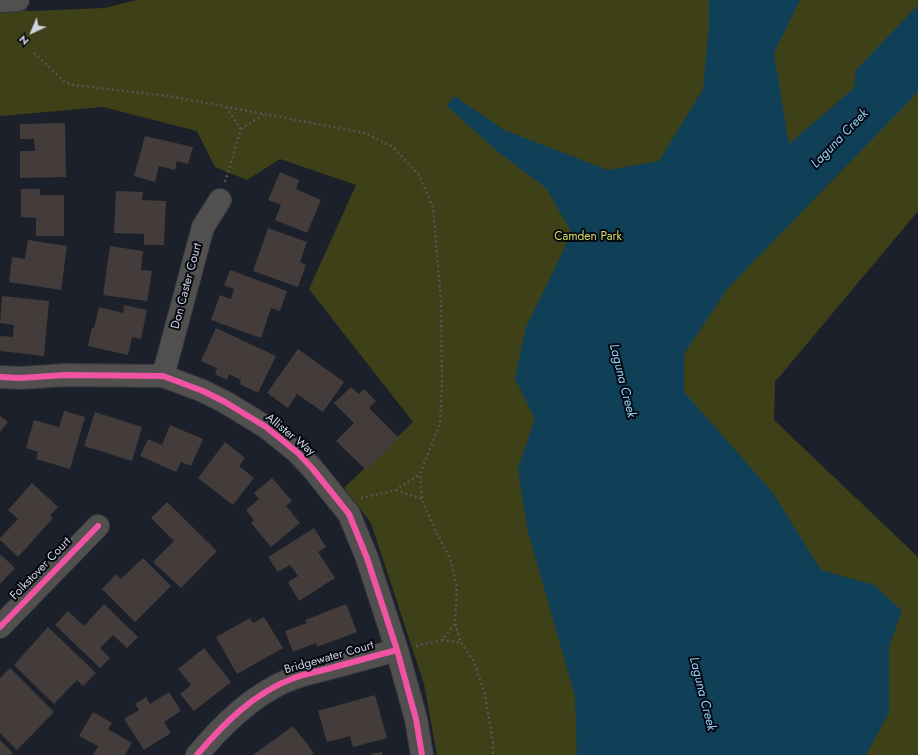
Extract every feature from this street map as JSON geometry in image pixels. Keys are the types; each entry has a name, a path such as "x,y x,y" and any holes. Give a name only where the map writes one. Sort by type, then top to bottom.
{"street":[{"path":"0,1 18,0"},
{"name":"Don Caster Court","path":"163,376 203,227 220,200"},
{"name":"Allister Way","path":"0,377 21,378 65,375 163,376 203,391 225,402 266,427 298,453 349,514 367,558 398,650 416,719 422,755"},
{"name":"Folkstover Court","path":"0,627 98,526"},
{"name":"Bridgewater Court","path":"197,755 224,725 241,711 276,687 294,678 398,650"}],"path":[{"path":"34,53 65,82 73,86 169,96 365,133 394,147 419,175 433,207 441,301 442,385 440,424 420,474 422,499 436,532 450,558 457,588 455,624 461,643 473,660 485,694 493,743 493,755"},
{"path":"226,106 241,129"},
{"path":"220,200 241,129 264,114"},
{"path":"339,502 371,497 396,490 420,474"},
{"path":"396,490 422,499"},
{"path":"442,640 455,624"},
{"path":"398,650 442,640 461,643"}],"green space":[{"name":"Camden Park","path":"136,0 918,0 918,211 775,382 774,420 918,557 918,755 437,755 424,684 371,523 344,488 413,422 309,289 356,185 280,159 247,180 215,167 197,131 103,107 0,116 0,14 4,10 31,11 105,8"}],"water":[{"name":"Laguna Creek","path":"709,0 800,0 774,53 789,144 854,88 856,70 918,5 918,92 728,288 684,354 684,392 773,493 821,570 874,585 902,611 889,647 889,713 866,755 577,755 575,696 527,528 518,468 535,419 515,379 526,327 572,233 546,188 498,152 447,106 454,96 504,130 608,170 659,161 703,89 709,25"}],"building":[{"path":"65,123 66,177 20,178 20,151 35,151 34,139 20,139 20,124"},
{"path":"145,136 193,147 188,164 177,161 175,170 159,166 155,182 134,176"},
{"path":"280,172 299,180 296,189 321,200 307,233 275,220 281,205 268,200"},
{"path":"21,189 40,189 40,195 64,195 64,236 36,236 36,218 21,217"},
{"path":"116,191 143,192 142,200 166,201 164,245 144,245 144,234 114,233"},
{"path":"268,228 307,242 300,262 306,265 298,287 253,271"},
{"path":"28,240 67,246 61,290 9,282 12,257 25,259"},
{"path":"110,246 143,251 141,270 152,271 147,301 103,295"},
{"path":"230,270 287,291 280,311 271,308 261,338 211,320 220,295 231,299 234,289 224,285"},
{"path":"2,296 49,301 44,356 0,351 0,336 13,337 14,325 0,323"},
{"path":"124,305 147,310 141,339 132,337 128,355 88,346 92,327 94,328 99,307 123,313"},
{"path":"216,328 276,356 258,393 240,384 241,380 229,374 227,380 215,374 217,368 201,361"},
{"path":"298,349 344,382 323,412 297,394 288,408 267,393"},
{"path":"351,387 359,394 364,389 376,401 369,408 399,438 366,470 336,441 354,423 334,403"},
{"path":"64,411 85,417 70,469 36,459 38,452 26,448 34,420 59,427"},
{"path":"95,412 142,427 132,461 84,446"},
{"path":"0,416 8,422 0,432"},
{"path":"170,425 203,439 191,466 181,462 176,472 140,456 148,439 162,445"},
{"path":"225,442 245,458 239,466 254,478 233,505 198,478"},
{"path":"272,478 292,501 286,506 300,523 271,547 251,523 254,520 246,510 259,499 254,493"},
{"path":"32,483 58,507 50,516 53,518 18,557 0,540 0,538 18,519 8,510"},
{"path":"167,502 217,551 181,588 153,562 174,541 151,518"},
{"path":"314,528 326,547 318,552 335,578 299,601 288,582 298,576 290,565 278,572 268,557"},
{"path":"0,554 15,568 0,584"},
{"path":"143,558 171,586 135,622 102,589 116,574 121,579"},
{"path":"104,604 138,637 127,648 113,635 100,648 110,658 100,668 55,625 68,611 84,626"},
{"path":"346,604 357,632 317,647 316,643 293,652 285,631 307,623 305,620"},
{"path":"264,617 283,648 237,674 216,637 250,618 253,623"},
{"path":"48,627 96,673 83,686 77,680 54,704 14,665"},
{"path":"204,648 231,682 194,711 180,694 191,685 178,669"},
{"path":"10,668 54,712 17,750 0,733 0,678"},
{"path":"169,692 181,711 164,722 171,733 144,750 124,719 139,710 135,704 146,697 150,704"},
{"path":"375,695 387,738 353,747 350,736 327,742 318,711"},
{"path":"93,712 112,723 108,729 132,743 125,755 93,755 98,746 79,736"},
{"path":"293,726 314,753 311,755 253,755"},
{"path":"0,740 13,753 11,755 0,755"},
{"path":"382,752 383,755 371,755 371,754"}],"cycle path":[{"path":"0,377 21,378 65,375 163,376 203,391 225,402 266,427 298,453 349,514 367,558 397,650 416,719 422,755"},
{"path":"0,627 98,526"},
{"path":"197,755 241,710 253,700 280,684 302,675 397,650"}]}
